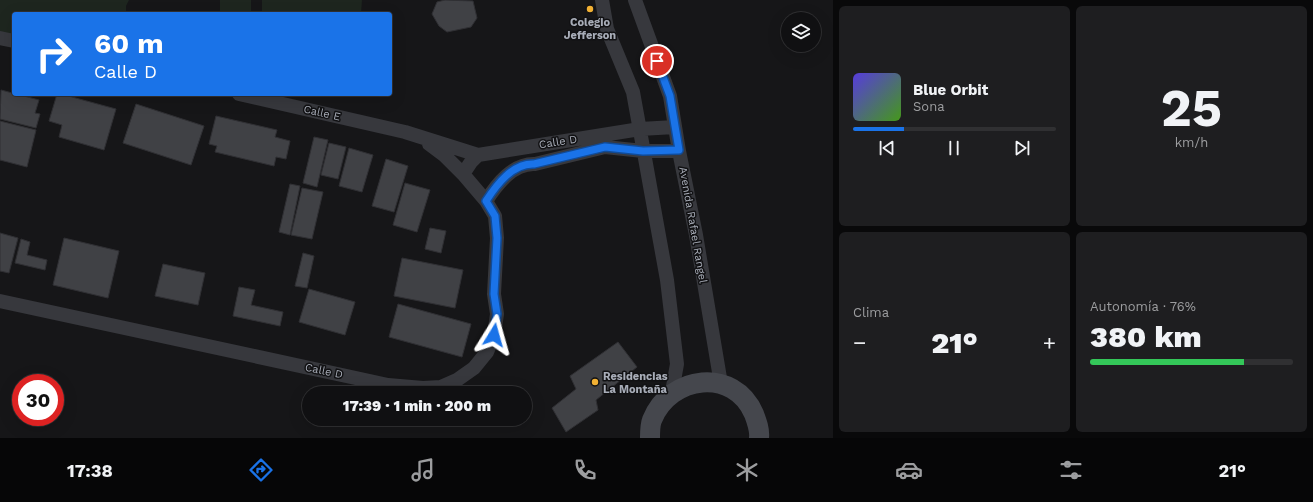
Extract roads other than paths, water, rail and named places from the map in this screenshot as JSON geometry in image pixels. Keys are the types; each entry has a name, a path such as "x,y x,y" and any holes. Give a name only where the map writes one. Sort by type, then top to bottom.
{"street":[{"name":"Avenida Rafael Rangel","path":"635,0 670,96 721,384"},
{"path":"604,3 607,29 633,92 667,280 677,364 672,392"},
{"path":"0,38 12,41"},
{"name":"Calle E","path":"248,96 405,132 478,155"},
{"name":"Calle D","path":"478,155 640,129 675,127"},
{"name":"Calle E","path":"405,132 431,145 445,156 463,174"},
{"name":"Calle D","path":"486,201 510,172 527,164 534,164 605,147 643,151 679,150"},
{"path":"463,174 478,155"},
{"name":"Calle D","path":"0,301 388,385 423,388 441,387 457,380 474,368 487,352 494,335 497,314 494,294 497,238 495,216 486,201 463,174"},
{"path":"650,438 652,421 660,405 672,392 688,385 704,382 721,384 744,398 752,409 757,421 759,438"}],"place":[{"name":"Colegio Jefferson","path":"590,9"},
{"name":"Residencias La Montaña","path":"595,382"}]}
